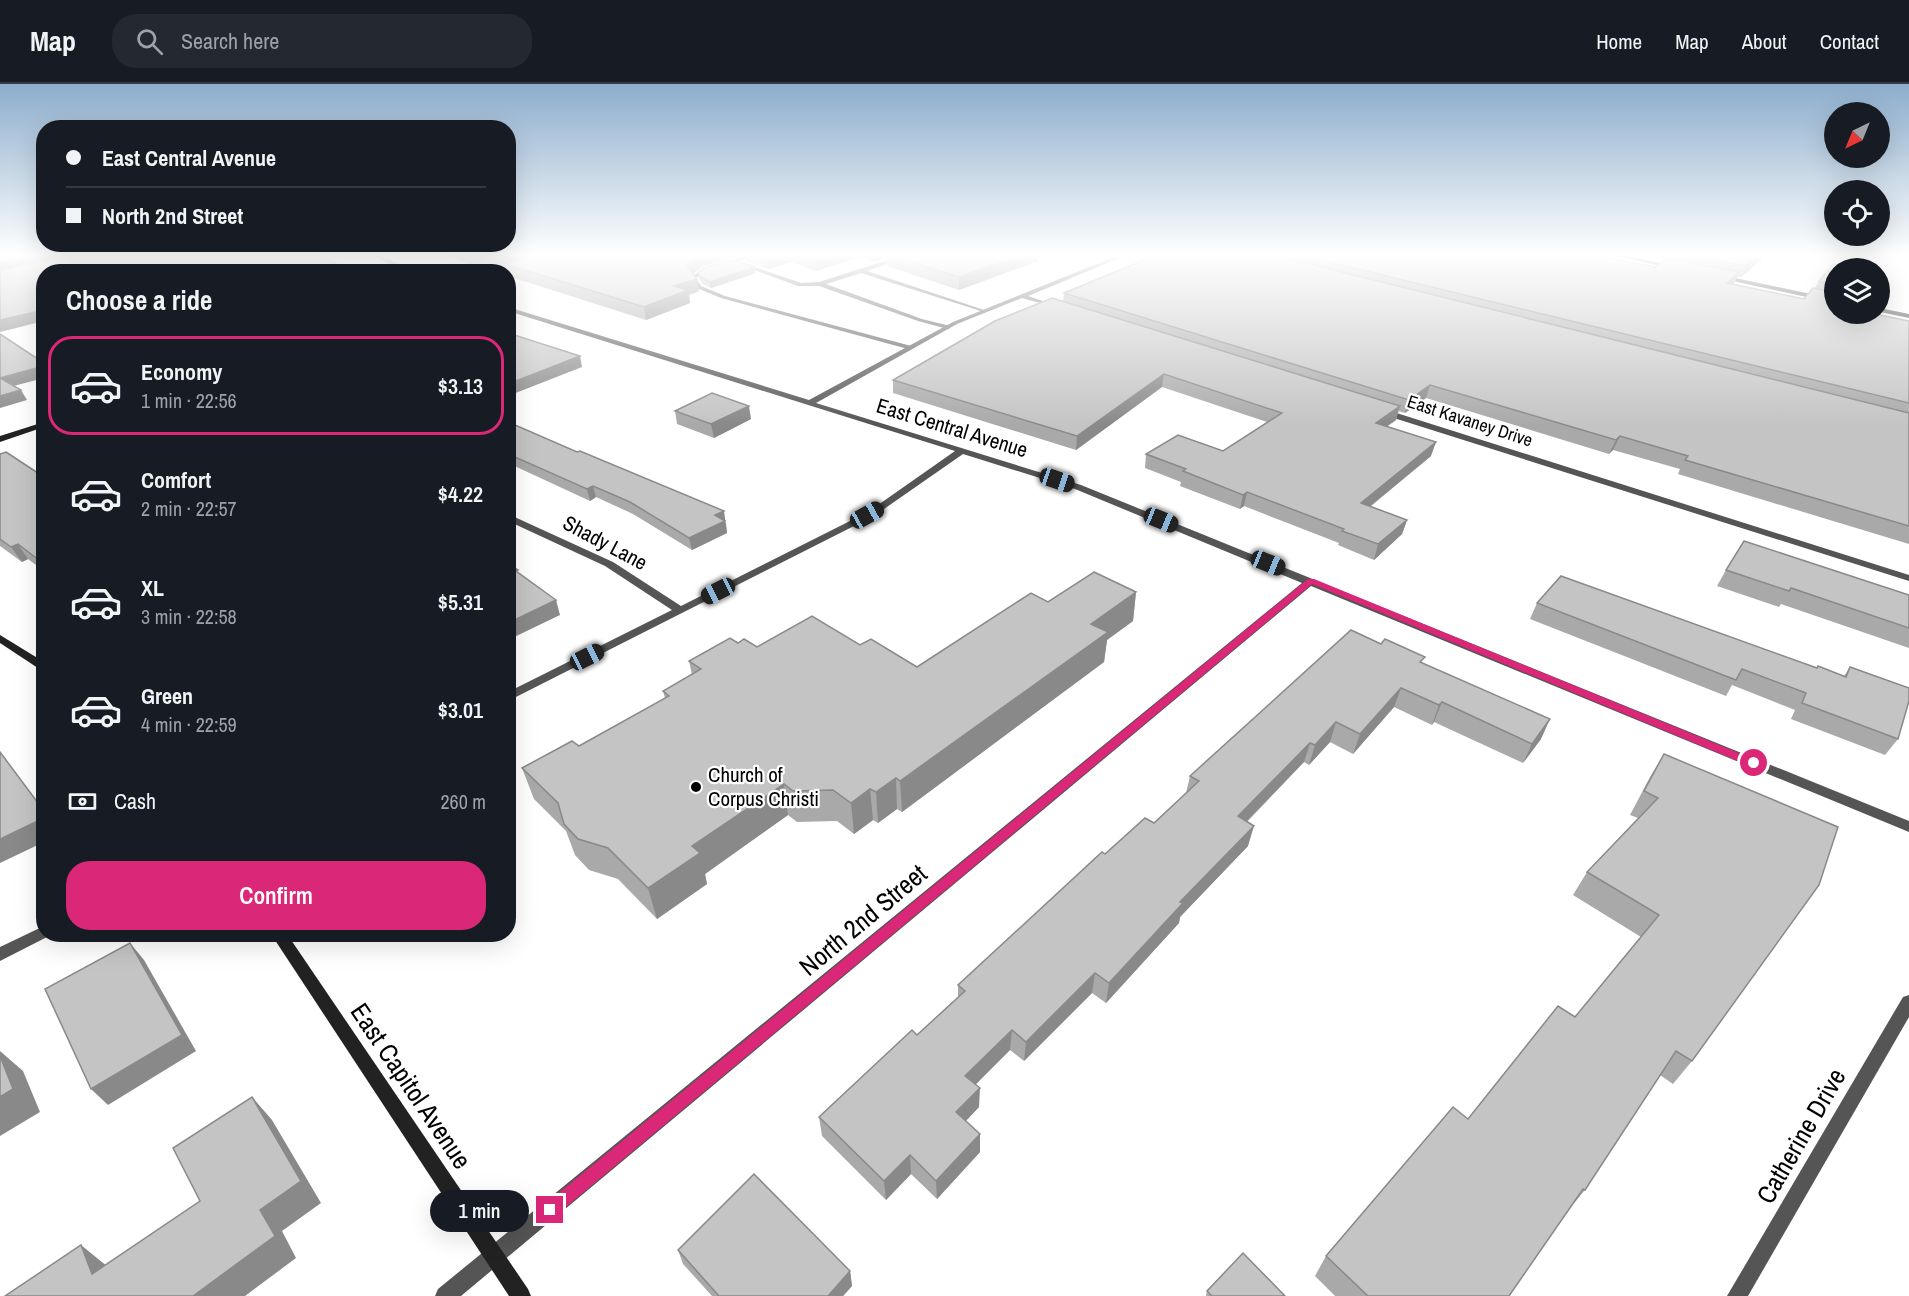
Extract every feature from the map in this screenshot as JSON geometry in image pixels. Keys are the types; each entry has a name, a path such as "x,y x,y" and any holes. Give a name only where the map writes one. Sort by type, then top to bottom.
{"street":[{"name":"East Central Avenue","path":"516,312 1078,487 1909,827"},
{"path":"778,312 911,347"},
{"path":"897,312 948,327"},
{"path":"810,403 948,327 981,312"},
{"path":"1890,312 1909,316"},
{"name":"East Kavaney Drive","path":"1377,409 1909,578"},
{"path":"0,439 36,427"},
{"path":"516,693 881,507 963,450"},
{"name":"Shady Lane","path":"516,521 609,564 680,610"},
{"name":"North 2nd Street","path":"445,1296 1311,581"},
{"path":"0,638 36,663"},
{"path":"0,954 36,936"},
{"name":"East Capitol Avenue","path":"283,942 521,1296"},
{"name":"Catherine Drive","path":"1737,1296 1909,1002"}],"building":[{"path":"0,312 36,312 36,312 0,320"},
{"path":"1018,312 1096,312 1400,406 1376,423 1436,442 1361,503 1407,520 1378,544 1247,492 1243,495 1146,454 1178,435 1223,451 1282,413 1164,374 1077,436 893,380 995,321"},
{"path":"1124,312 1501,312 1909,413 1909,526 1685,460 1688,456 1620,436 1616,440 1430,385 1409,400"},
{"path":"1533,312 1824,312 1824,324 1890,324 1890,317 1909,321 1909,403"},
{"path":"0,334 36,358 36,368 0,378"},
{"path":"516,336 580,356 516,381"},
{"path":"0,378 21,390 0,396"},
{"path":"712,393 749,406 711,424 675,411"},
{"path":"516,425 724,511 715,515 725,521 689,538 630,502 593,486 587,489 516,458"},
{"path":"6,452 36,472 36,558 18,544 11,547 0,539 0,454"},
{"path":"1744,541 1909,595 1909,628 1791,588 1789,591 1726,570"},
{"path":"516,571 556,600 516,619"},
{"path":"1094,572 1136,592 1091,624 1108,632 900,781 896,778 876,792 870,789 851,803 833,790 793,791 784,784 692,846 700,853 648,888 608,848 578,839 564,824 558,803 522,768 572,741 579,746 669,696 663,691 701,669 689,661 730,638 738,643 744,639 757,647 812,616 860,645 871,639 917,667 1031,593 1048,602"},
{"path":"1561,576 1817,668 1818,666 1846,677 1850,667 1909,688 1909,701 1898,739 1802,703 1806,693 1742,669 1736,680 1537,603"},
{"path":"1351,630 1381,644 1385,639 1425,657 1420,662 1550,719 1532,744 1442,702 1439,705 1401,688 1360,734 1336,722 1315,745 1310,743 1238,816 1254,826 1180,902 1183,903 1109,983 1095,973 1026,1042 1012,1030 965,1076 980,1088 956,1112 980,1134 936,1181 910,1155 884,1181 819,1117 912,1030 917,1035 965,991 958,985 1102,852 1105,854 1145,818 1154,823 1199,781 1190,776"},
{"path":"0,752 36,800 36,822 0,839"},
{"path":"1664,754 1838,827 1819,885 1692,1061 1676,1051 1585,1190 1583,1189 1509,1296 1368,1296 1326,1256 1453,1107 1468,1119 1558,1006 1575,1017 1659,915 1587,872 1658,798 1644,791"},
{"path":"130,943 182,1035 91,1089 45,989"},
{"path":"0,1056 13,1089 0,1097"},
{"path":"252,1097 301,1181 260,1210 275,1236 193,1296 5,1296 81,1245 92,1274 200,1201 173,1148"},
{"path":"754,1174 850,1271 828,1296 719,1296 678,1250"},
{"path":"1243,1253 1285,1296 1212,1296 1207,1291"}],"place":[{"name":"Church of Corpus Christi","path":"696,787"}],"route":[{"path":"550,1210 1311,581 1754,763"}]}
